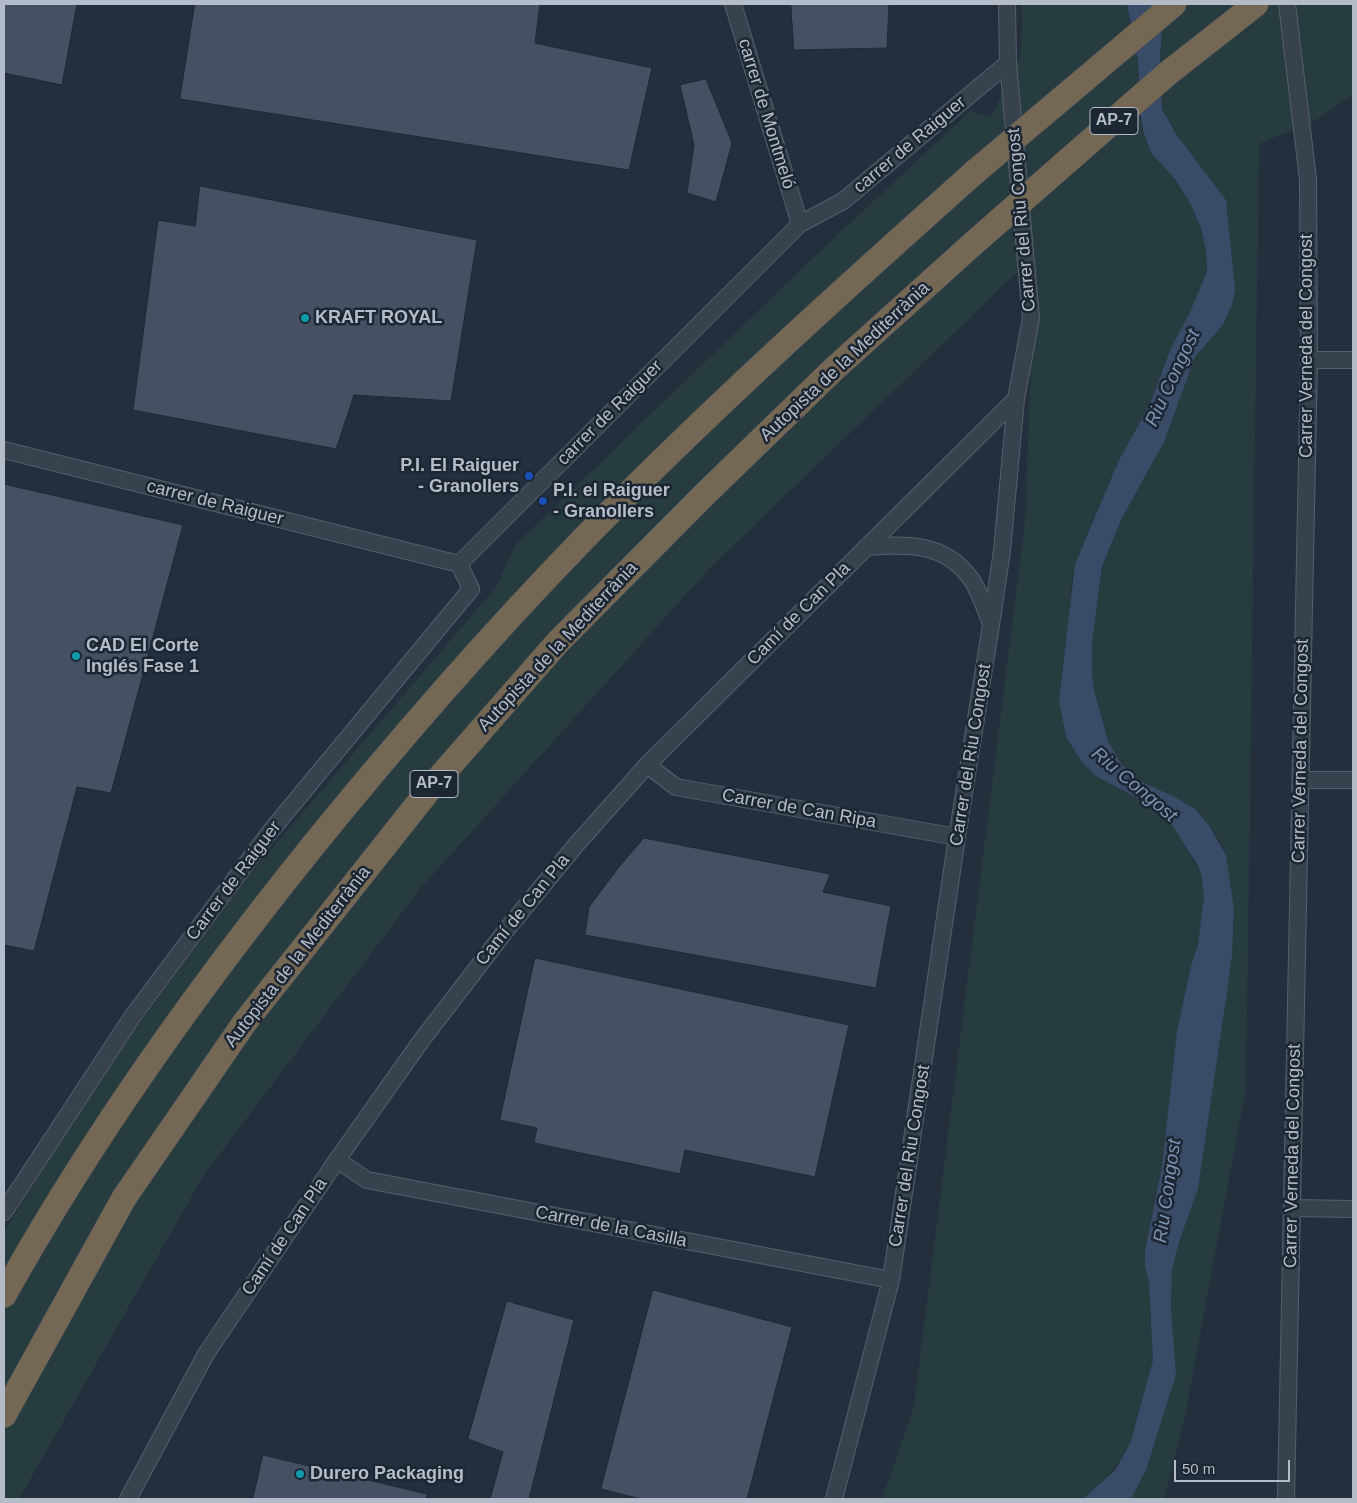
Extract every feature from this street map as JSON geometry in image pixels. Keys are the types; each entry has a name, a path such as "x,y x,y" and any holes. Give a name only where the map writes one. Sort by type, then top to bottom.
{"highway":[{"name":"AP-7","path":"4,1295 88,1154 201,989 274,893 440,693 534,591 620,502 733,393 976,171 1174,4"},
{"name":"Autopista de la Mediterrània","path":"4,1415 124,1198 245,1022 432,786 558,642 704,495 835,368 975,242 1167,74 1256,4"}],"street":[{"name":"carrer de Montmeló","path":"733,4 800,224"},
{"name":"Carrer del Riu Congost","path":"834,1499 891,1280 1002,551 1016,399 1031,318 1008,63 1007,4"},
{"name":"Carrer Verneda del Congost","path":"1286,1499 1310,360 1308,179 1287,4"},
{"name":"carrer de Raiguer","path":"4,450 459,564 800,224 844,201 1008,63"},
{"path":"1310,360 1353,360"},
{"name":"Camí de Can Pla","path":"128,1499 206,1354 420,1041 507,929 576,845 647,765 1016,399"},
{"path":"866,547 901,544 916,545 946,556 971,579 991,625"},
{"name":"Carrer de Raiguer","path":"4,1212 132,1017 269,833 471,589 459,564"},
{"name":"Carrer de Can Ripa","path":"647,765 676,787 957,838"},
{"path":"1301,780 1353,780"},
{"name":"Carrer de la Casilla","path":"337,1160 367,1180 891,1280"},
{"path":"1292,1208 1353,1209"}],"green space":[{"path":"1022,4 1127,4 1138,61 1140,119 1144,134 1152,154 1175,179 1190,203 1201,228 1206,250 1207,272 1189,314 1171,348 1149,406 1119,460 1078,556 1072,579 1059,701 1066,737 1081,761 1113,786 1146,803 1171,822 1200,871 1203,884 1204,906 1198,944 1191,966 1177,1031 1162,1166 1145,1251 1145,1267 1149,1283 1153,1360 1130,1444 1120,1461 1110,1474 1083,1499 882,1499 914,1407 1025,520 1035,255 710,568 419,890 204,1175 19,1499 4,1499 4,1232 106,1068 250,874 496,587 516,544 815,256 970,111 991,117 1021,53"},
{"path":"1164,4 1353,4 1353,95 1316,120 1259,144 1246,1088 1184,1421 1164,1499 1131,1499 1146,1470 1176,1375 1171,1308 1172,1269 1180,1239 1198,1189 1229,978 1234,918 1224,848 1205,819 1195,809 1175,797 1140,781 1122,765 1108,741 1094,690 1092,674 1092,643 1102,566 1122,518 1164,442 1195,357 1223,325 1232,305 1235,289 1226,200 1176,134 1162,109 1160,57"}],"water":[{"name":"Riu Congost","path":"1127,4 1164,4 1160,57 1162,109 1176,134 1226,200 1235,289 1232,305 1223,325 1195,357 1164,442 1122,518 1102,566 1092,643 1092,674 1094,690 1108,741 1122,765 1140,781 1175,797 1195,809 1209,825 1226,855 1234,910 1232,955 1198,1189 1180,1239 1172,1269 1171,1308 1176,1375 1146,1470 1131,1499 1083,1499 1115,1470 1130,1444 1153,1360 1149,1283 1145,1267 1145,1251 1162,1166 1177,1031 1191,966 1198,944 1204,898 1202,877 1197,864 1170,822 1146,803 1096,776 1081,761 1066,737 1059,701 1075,564 1119,460 1149,406 1171,348 1189,314 1207,272 1206,250 1201,228 1190,203 1175,179 1152,154 1144,134 1141,119 1138,61"}],"building":[{"path":"4,4 77,4 62,85 4,73"},
{"path":"195,4 540,4 535,43 652,68 629,170 180,99"},
{"path":"791,4 889,4 887,48 794,50"},
{"path":"706,79 732,143 716,202 687,193 694,145 680,85"},
{"name":"KRAFT ROYAL","path":"200,186 477,240 451,401 354,395 336,449 133,410 158,220 195,226"},
{"name":"CAD El Corte Inglés Fase 1","path":"4,484 183,525 111,793 77,787 34,951 4,945"},
{"path":"644,838 830,874 823,892 891,906 876,988 585,935 589,907"},
{"path":"535,958 849,1025 815,1177 685,1150 680,1174 534,1143 537,1128 500,1120"},
{"path":"653,1290 792,1327 747,1499 641,1499 601,1489"},
{"path":"507,1301 574,1320 529,1499 490,1499 503,1452 468,1439"},
{"name":"Durero Packaging","path":"263,1455 427,1494 426,1499 253,1499"}],"place":[{"name":"KRAFT ROYAL","path":"305,318"},
{"name":"P.I. El Raiguer - Granollers","path":"529,476"},
{"name":"P.I. el Raiguer - Granollers","path":"543,501"},
{"name":"CAD El Corte Inglés Fase 1","path":"76,656"},
{"name":"Durero Packaging","path":"300,1474"}]}
